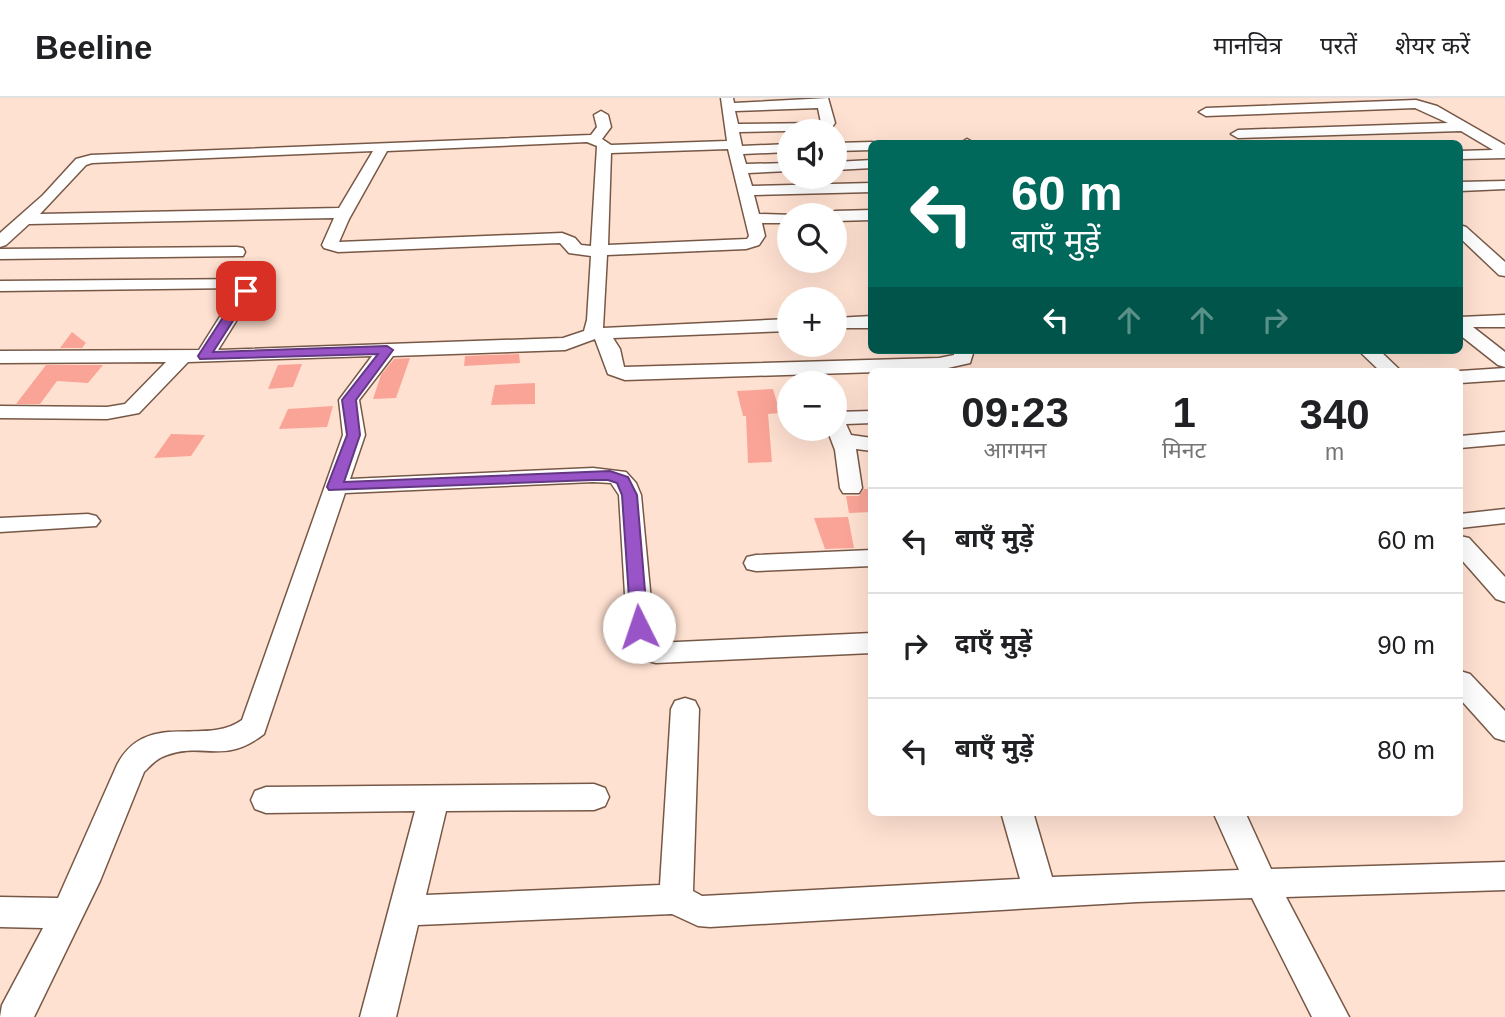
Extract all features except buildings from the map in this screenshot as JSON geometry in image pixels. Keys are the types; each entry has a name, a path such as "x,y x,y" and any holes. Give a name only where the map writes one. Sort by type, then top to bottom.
{"street":[{"path":"1333,98 1356,106"},
{"path":"382,147 330,243 333,247 562,239 569,241 575,249 598,250 746,244 757,239 735,147 728,102 822,101 828,123 825,127 733,128"},
{"path":"1246,140 1202,108 1425,106 1505,152"},
{"path":"601,115 604,127 599,144 596,320 597,334 615,370 620,374 777,376"},
{"path":"1238,134 1465,127"},
{"path":"0,242 13,225 48,198 81,162 91,159 382,147 599,144 777,148"},
{"path":"847,147 868,146"},
{"path":"1463,155 1505,152"},
{"path":"847,165 868,164"},
{"path":"741,169 777,168"},
{"path":"1463,187 1505,185"},
{"path":"746,191 868,187"},
{"path":"13,225 345,214"},
{"path":"847,216 868,215"},
{"path":"752,219 777,218"},
{"path":"1463,233 1505,271"},
{"path":"0,254 237,252"},
{"path":"0,286 248,283 246,291 205,356"},
{"path":"1463,324 1505,321"},
{"path":"847,323 868,322"},
{"path":"0,357 205,356 565,344 597,334 777,326"},
{"path":"1463,326 1505,361"},
{"path":"15,1017 67,914 132,765 141,754 158,743 219,741 239,737 254,726 354,435 349,400 387,350"},
{"path":"893,368 952,363 963,359 964,354"},
{"path":"1372,354 1388,368"},
{"path":"0,412 107,413 132,409 183,356"},
{"path":"847,372 868,370"},
{"path":"1463,377 1505,374"},
{"path":"847,424 868,418"},
{"path":"847,432 868,443"},
{"path":"1463,439 1505,438"},
{"path":"840,441 851,488"},
{"path":"335,487 593,475 618,477 628,488 630,495 641,644 646,651 656,653 868,643"},
{"path":"1463,521 1505,516"},
{"path":"0,525 88,521"},
{"path":"1463,547 1505,593"},
{"path":"756,564 868,558"},
{"path":"1463,684 1505,730"},
{"path":"676,899 685,709"},
{"path":"266,800 594,797"},
{"path":"378,1017 434,798"},
{"path":"1018,816 1040,893"},
{"path":"1231,816 1261,883 1331,1017"},
{"path":"404,911 676,899 698,911 710,912 1040,893 1505,876"},
{"path":"0,912 67,914"}],"route":[{"path":"246,291 205,356 387,350 349,400 354,435 335,487 593,475 610,475 623,480 630,495 639,627"}]}
